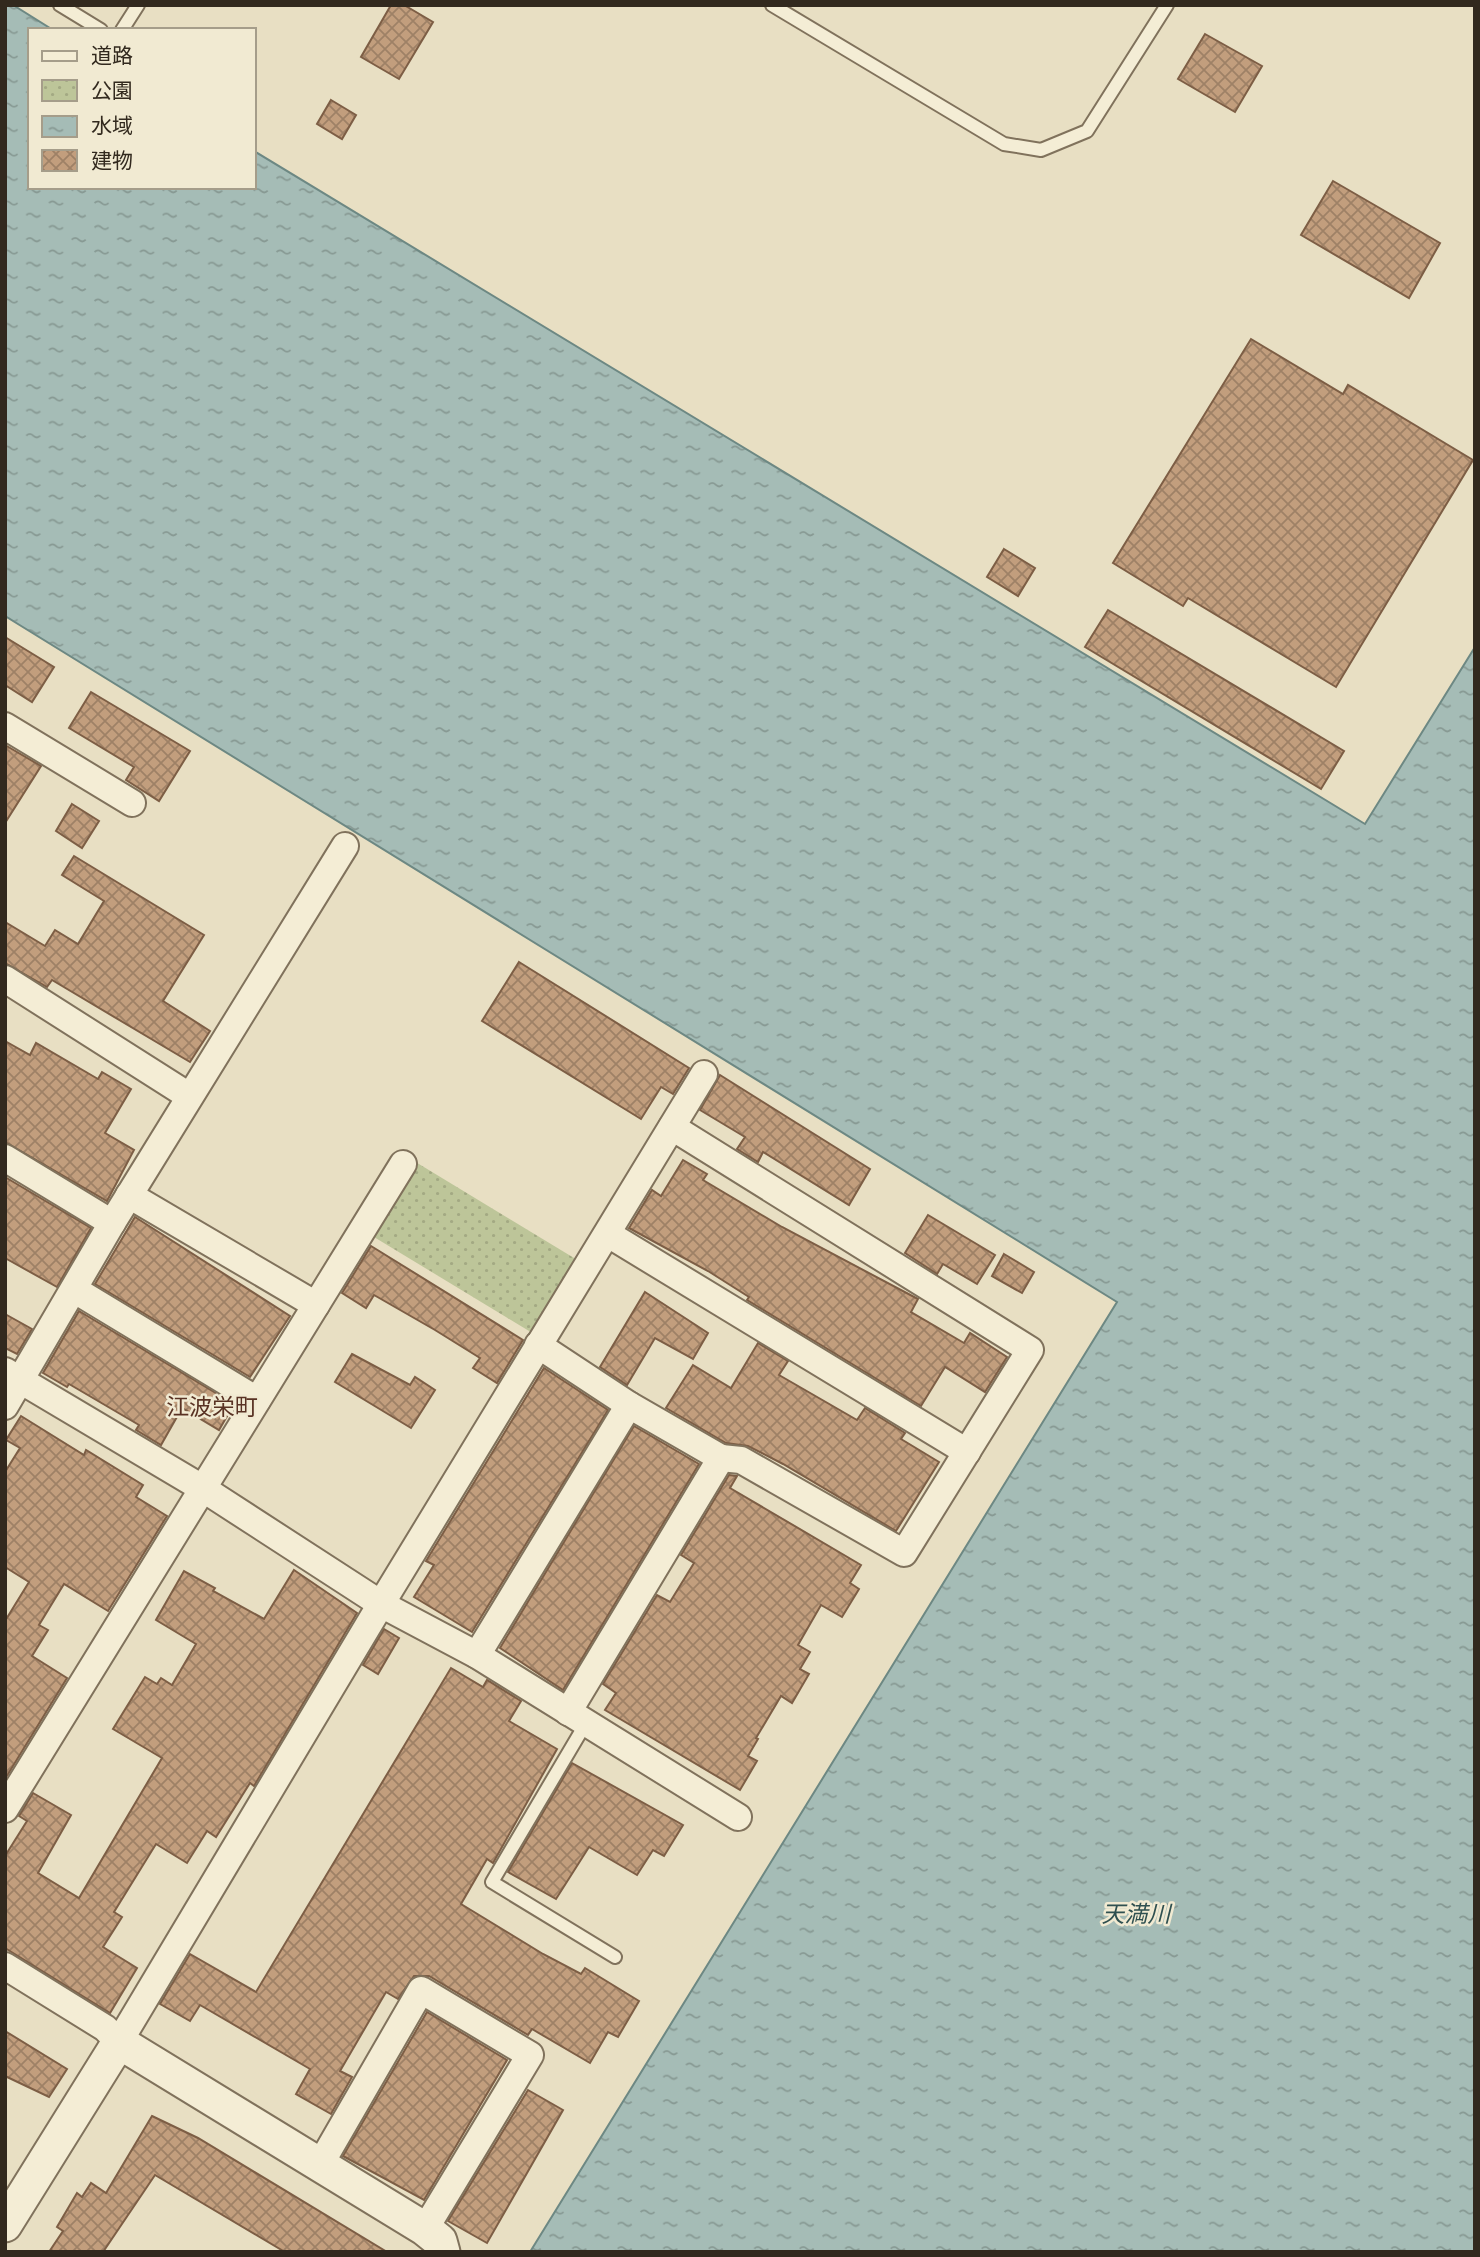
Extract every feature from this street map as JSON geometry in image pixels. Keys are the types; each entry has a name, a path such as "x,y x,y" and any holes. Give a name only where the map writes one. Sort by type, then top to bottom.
{"street":[{"path":"5,726 132,803"},
{"path":"5,1406 13,1376 75,1290 111,1223 345,846"},
{"path":"5,979 189,1096"},
{"path":"5,2225 704,1074"},
{"path":"538,1345 629,1405 721,1458 741,1460 904,1553 1030,1350 672,1127"},
{"path":"5,1158 111,1223"},
{"path":"5,1809 403,1164"},
{"path":"129,1195 316,1304"},
{"path":"608,1234 967,1452"},
{"path":"75,1290 257,1400"},
{"path":"13,1376 202,1488 381,1604 477,1655 738,1817"},
{"path":"477,1655 629,1405"},
{"path":"577,1718 721,1458"},
{"path":"5,1966 105,2028 118,2042 321,2163 434,2240 530,2055 421,1990 321,2163"}],"lane":[{"path":"60,5 98,28"},
{"path":"123,28 138,5"},
{"path":"772,5 1004,144 1041,150 1087,131 1167,5"},
{"path":"577,1718 492,1882 615,1957"}],"green space":[{"path":"414,1161 579,1261 534,1334 369,1234"}],"water":[{"name":"天満川","path":"5,5 13,5 50,28 28,28 28,189 256,189 256,152 1365,824 1475,647 1475,2252 530,2252 1117,1302 5,616"}],"building":[{"path":"391,5 404,5 433,22 399,79 361,57"},
{"path":"1205,34 1262,66 1235,112 1178,79"},
{"path":"331,100 356,115 342,139 317,124"},
{"path":"1333,181 1440,243 1409,298 1301,235"},
{"path":"1251,339 1343,394 1348,385 1473,460 1336,687 1188,598 1183,606 1113,563"},
{"path":"1004,549 1035,568 1018,596 987,577"},
{"path":"1108,610 1344,751 1321,789 1085,647"},
{"path":"5,637 54,667 32,702 5,685"},
{"path":"91,692 190,751 159,801 126,780 134,767 69,728"},
{"path":"5,745 41,766 5,823"},
{"path":"72,804 99,821 82,848 56,831"},
{"path":"74,856 204,935 163,1001 210,1031 190,1062 52,980 47,987 5,963 5,922 45,946 55,930 78,944 104,901 62,875"},
{"path":"519,962 689,1068 673,1094 661,1087 641,1119 482,1021"},
{"path":"5,1041 30,1055 36,1043 98,1079 102,1072 131,1089 105,1133 134,1150 107,1201 5,1142"},
{"path":"720,1075 870,1169 849,1205 763,1152 758,1162 737,1149 745,1137 700,1110"},
{"path":"683,1160 707,1174 703,1180 782,1227 918,1299 911,1312 964,1343 970,1333 1007,1357 985,1392 945,1367 921,1406 747,1300 749,1297 708,1271 629,1228 652,1190 661,1196"},
{"path":"5,1177 91,1228 57,1287 5,1258"},
{"path":"928,1215 995,1255 977,1284 943,1264 937,1274 905,1253"},
{"path":"135,1217 290,1316 250,1377 95,1284"},
{"path":"371,1246 523,1340 497,1383 473,1368 480,1358 435,1330 374,1295 366,1308 342,1293"},
{"path":"1004,1254 1034,1272 1022,1293 992,1276"},
{"path":"645,1292 708,1333 693,1359 655,1338 627,1385 600,1367"},
{"path":"79,1311 234,1404 219,1430 182,1408 161,1445 136,1430 139,1425 69,1384 67,1387 43,1373"},
{"path":"5,1314 32,1329 17,1354 5,1348"},
{"path":"758,1343 788,1361 779,1375 857,1420 865,1408 905,1433 901,1439 939,1462 896,1531 783,1464 748,1446 726,1443 666,1408 693,1365 731,1388"},
{"path":"352,1354 410,1385 415,1377 435,1390 411,1428 335,1382"},
{"path":"544,1368 608,1410 472,1632 414,1597 434,1565 426,1561"},
{"path":"21,1416 84,1455 86,1450 143,1485 136,1497 167,1516 108,1611 64,1584 39,1625 48,1630 32,1656 67,1678 5,1779 5,1621 29,1582 5,1567 5,1472 20,1448 6,1440"},
{"path":"634,1426 699,1464 563,1690 500,1648"},
{"path":"729,1475 737,1476 730,1488 861,1565 850,1583 859,1589 842,1617 821,1605 798,1645 810,1652 800,1669 809,1674 792,1703 781,1696 756,1738 758,1739 748,1756 757,1761 740,1790 605,1710 616,1693 603,1684 657,1595 670,1602 694,1563 681,1555"},
{"path":"294,1570 357,1613 254,1786 250,1783 216,1837 207,1831 187,1863 156,1844 114,1912 122,1917 103,1947 137,1968 110,2013 5,1948 5,1856 27,1821 19,1816 33,1793 71,1815 38,1873 79,1898 162,1758 113,1729 145,1677 157,1684 161,1678 172,1685 196,1644 156,1620 184,1571 215,1588 213,1591 264,1619"},
{"path":"384,1629 399,1638 378,1674 363,1665"},
{"path":"451,1668 483,1687 487,1680 521,1701 509,1721 557,1749 493,1863 487,1859 461,1904 543,1954 581,1974 585,1968 639,2001 618,2037 608,2032 590,2063 532,2029 528,2035 429,1976 414,1976 398,1999 386,1992 340,2071 352,2077 331,2114 296,2094 310,2069 200,2005 190,2021 160,2004 190,1954 256,1992"},
{"path":"572,1763 683,1825 664,1856 653,1850 637,1875 589,1847 556,1899 508,1872"},
{"path":"427,2012 507,2060 424,2200 343,2156"},
{"path":"5,2031 67,2069 49,2097 5,2076"},
{"path":"528,2090 563,2110 487,2243 448,2221"},
{"path":"152,2116 198,2138 387,2252 285,2252 155,2175 103,2252 49,2252 63,2231 57,2227 77,2193 82,2197 91,2183 106,2193"}],"district":[{"name":"江波栄町","path":"212,1407"}]}
